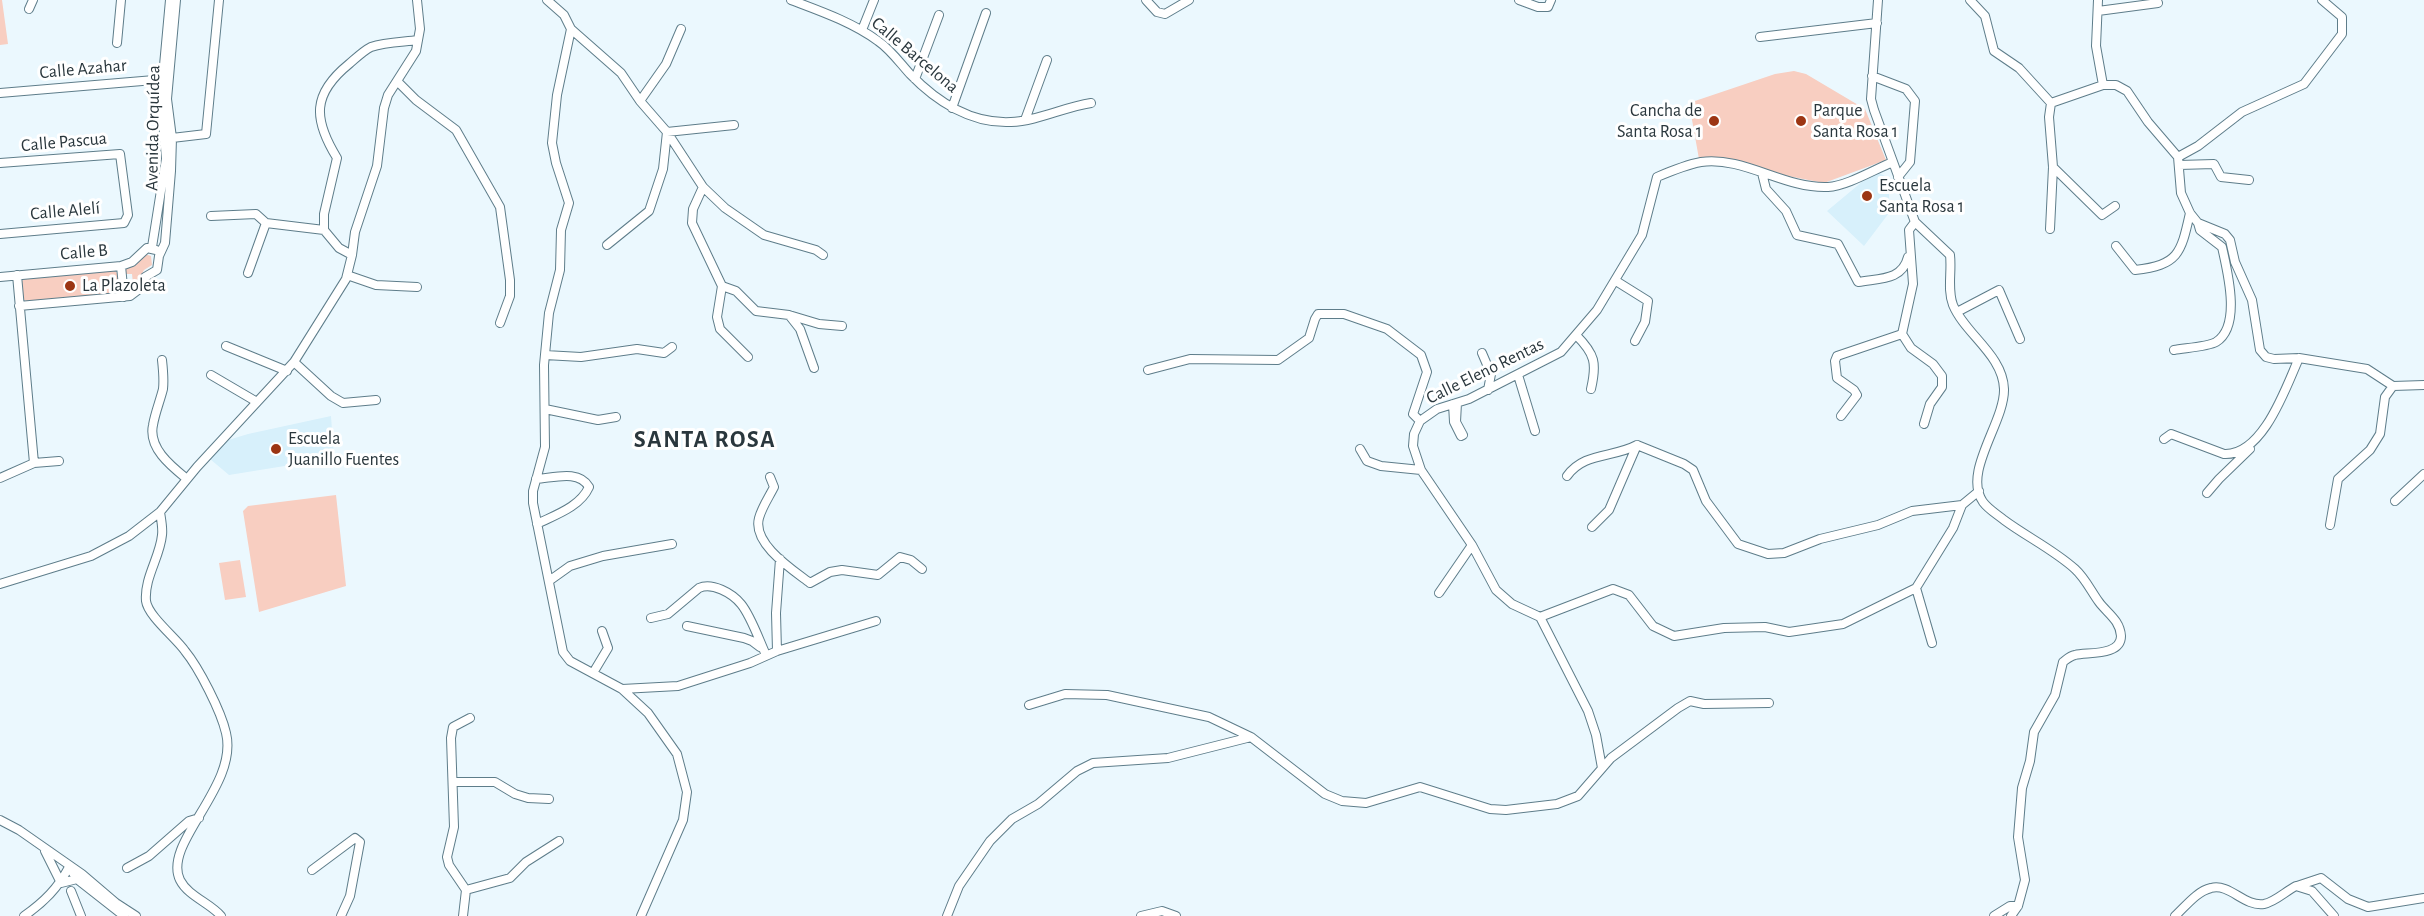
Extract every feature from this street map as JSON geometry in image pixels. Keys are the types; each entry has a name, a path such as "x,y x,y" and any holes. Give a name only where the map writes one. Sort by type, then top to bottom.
{"street":[{"path":"117,43 122,0"},
{"name":"Avenida Orquídea","path":"124,297 135,294 145,277 157,270 159,256 165,243 172,138 166,79 170,0"},
{"name":"Avenida Orquídea","path":"152,247 166,159 161,108 176,0"},
{"path":"172,138 206,134 219,0"},
{"path":"0,584 91,556 129,536 160,512 187,479 294,362 347,275 355,232 377,166 384,108 397,81 412,60 418,40 420,29 417,0"},
{"path":"548,0 564,15 571,29 621,74 640,101 667,132 703,187 725,208 764,235 816,250 822,255"},
{"path":"862,30 874,0"},
{"path":"1146,0 1157,12 1165,14 1189,0"},
{"path":"1519,0 1538,7 1548,7 1549,1"},
{"path":"1878,0 1870,99 1915,222 1950,255 1952,270 1950,294 1957,312 1992,358 2002,379 2004,390 2002,403 1981,464 1979,491 1982,500 1988,508 2076,570 2100,604 2115,619 2121,636 2118,645 2108,651 2072,656 2063,662 2055,695 2034,732 2019,817 2018,837 2025,880 2018,906 2012,916"},
{"path":"1970,0 1985,16 1994,51 2019,68 2051,103"},
{"path":"2098,0 2096,46 2103,85"},
{"path":"2178,161 2242,112 2304,84 2342,34 2342,17 2322,0"},
{"name":"Calle Barcelona","path":"795,1 862,30 880,42 915,79 942,102 976,118 993,121 1025,120 1091,103"},
{"path":"2098,11 2158,3"},
{"path":"952,108 986,13"},
{"path":"915,79 939,15"},
{"path":"1760,37 1877,22"},
{"path":"571,29 556,95 552,144 568,203 561,230 560,270 549,313 545,356 545,447 532,491 563,652 570,661 622,688 648,713 677,754 687,792 683,820 641,916"},
{"path":"640,101 666,64 681,29"},
{"path":"352,255 339,248 324,230 324,214 337,158 327,142 323,128 321,96 333,77 370,48 418,40"},
{"path":"1025,120 1047,60"},
{"path":"1872,76 1906,89 1915,102 1910,162 1898,177"},
{"name":"Calle Azahar","path":"0,93 166,79"},
{"path":"397,81 416,100 456,130 500,207 510,280 510,296 500,323"},
{"path":"2051,103 2103,85 2116,85 2127,91 2178,161 2181,193 2200,230 2222,247 2232,290 2229,321 2222,336 2216,342 2174,350"},
{"path":"2049,229 2053,167 2049,117 2051,103"},
{"path":"667,132 734,125"},
{"path":"607,245 649,212 663,170 667,132"},
{"name":"Calle Pascua","path":"0,164 120,154 128,215"},
{"path":"2178,161 2214,164 2221,177 2249,180"},
{"name":"Calle Eleno Rentas","path":"1540,617 1512,604 1496,590 1472,545 1421,470 1413,447 1414,434 1420,421 1437,409 1488,390 1561,352 1596,310 1616,281 1642,235 1657,177 1682,166 1703,162 1728,164 1800,184 1828,187 1893,162"},
{"path":"2053,167 2102,215 2115,206"},
{"path":"1762,172 1766,189 1786,211 1797,235 1838,244 1858,282 1899,274 1906,267 1910,250"},
{"path":"703,187 693,208 692,223 722,286 717,317 720,329 748,357"},
{"path":"2116,246 2135,270 2160,266 2171,259 2182,247 2190,213"},
{"path":"211,216 256,214 266,223 324,230"},
{"name":"Calle Alelí","path":"0,234 124,223 128,215"},
{"path":"1915,222 1909,230 1913,284 1902,334 1911,348 1933,364 1942,376 1942,387 1930,404 1923,424"},
{"path":"248,273 266,223"},
{"path":"2198,223 2225,234 2230,240 2235,262 2252,300 2260,350 2266,357 2300,358 2367,369 2393,386 2424,385"},
{"path":"152,247 159,256"},
{"name":"Calle B","path":"0,277 121,266 132,262 145,249 152,247"},
{"path":"20,306 124,297 121,266"},
{"path":"16,275 34,463"},
{"path":"347,275 376,285 417,287"},
{"path":"1616,281 1648,301 1645,322 1635,341"},
{"path":"722,286 736,291 756,310 789,315 819,324 842,326"},
{"path":"1957,312 1999,290 2020,339"},
{"path":"1148,370 1190,359 1278,360 1309,338 1318,314 1344,314 1387,329 1421,355 1427,372 1413,414 1420,421"},
{"path":"789,315 800,330 814,368"},
{"path":"1841,416 1857,395 1838,378 1835,361 1837,356 1902,334"},
{"path":"1576,335 1592,352 1594,365 1591,389"},
{"path":"226,346 287,371"},
{"path":"545,356 582,357 637,349 664,353 672,347"},
{"path":"1482,353 1491,374 1488,390"},
{"path":"2164,439 2171,434 2224,454 2234,455 2241,452 2268,425 2300,358"},
{"path":"162,360 163,386 152,427 152,436 157,448 171,466 187,479"},
{"path":"294,362 331,396 343,403 376,400"},
{"path":"211,375 257,402"},
{"path":"1518,375 1535,431"},
{"path":"2330,525 2338,479 2370,450 2380,434 2385,397 2393,386"},
{"path":"545,409 598,420 616,417"},
{"path":"2206,494 2219,478 2255,444 2254,439"},
{"path":"1637,445 1684,464 1693,471 1706,501 1738,544 1768,554 1784,553 1820,539 1878,525 1912,511 1962,505"},
{"path":"1567,476 1573,467 1583,460 1630,449 1637,445"},
{"path":"1592,527 1609,510 1637,445"},
{"path":"1360,449 1367,461 1381,466 1421,470"},
{"path":"0,478 34,463 59,461"},
{"path":"2395,501 2424,474"},
{"path":"536,479 572,476 584,480 588,487 577,502 537,524"},
{"path":"770,477 774,487 759,519 759,526 766,544 780,559 810,583 830,572 842,570 878,575 900,557 911,560 922,569"},
{"path":"1602,768 1596,735 1588,711 1540,617 1613,589 1629,595 1653,626 1674,636 1724,628 1765,627 1789,632 1844,624 1916,588 1953,528 1962,505 1979,491"},
{"path":"160,512 162,534 149,577 146,602 151,612 187,652 216,707 226,734 227,754 220,779 200,818 182,845 178,873 184,886 213,907 221,916"},
{"path":"549,581 570,566 624,552 672,544"},
{"path":"1439,593 1472,545"},
{"path":"777,651 776,613 780,559"},
{"path":"651,618 668,614 699,588 705,585 714,586 741,603 766,655"},
{"path":"1916,588 1932,643"},
{"path":"622,688 678,686 750,663 777,651 876,621"},
{"path":"687,626 752,641 766,655"},
{"path":"593,673 608,648 602,631"},
{"path":"1029,705 1065,694 1107,695 1209,717 1251,737 1325,794 1342,801 1366,803 1420,788 1490,809 1506,810 1557,804 1578,796 1611,758 1690,701 1704,704 1769,703"},
{"path":"463,916 466,890 449,865 447,857 454,827 451,732 456,724 470,718"},
{"path":"947,916 959,886 990,841 1012,819 1038,804 1077,771 1093,763 1168,758 1251,737"},
{"path":"454,782 495,782 515,794 528,798 549,799"},
{"path":"127,868 149,856 189,821 200,818"},
{"path":"0,820 19,830 136,916"},
{"path":"312,870 355,838 360,842 350,896 341,916"},
{"path":"466,890 510,878 526,862 559,841"},
{"path":"43,848 61,883"},
{"path":"69,867 77,879 124,916"},
{"path":"24,916 45,901 61,883 69,867"},
{"path":"2175,916 2199,894 2211,888 2227,890 2243,899 2260,904 2269,902 2296,886 2321,878 2348,900 2368,907 2424,898"},
{"path":"61,883 77,879"},
{"path":"2296,886 2312,891 2334,916"},
{"path":"71,891 81,916"},
{"path":"1994,916 2010,906 2018,906"},
{"path":"1141,916 1162,911 1176,916"}],"shaded area":[{"path":"0,0 2,0 8,44 0,45"},
{"name":"Parque Santa Rosa 1","path":"1794,71 1806,74 1865,109 1886,160 1824,183 1699,159 1689,103 1775,74"},
{"name":"Escuela Santa Rosa 1","path":"1879,173 1889,178 1889,213 1864,246 1827,211 1863,181"},
{"path":"145,254 151,256 152,265 144,270 134,289 129,291 126,284 133,284 132,274 125,274 126,269 136,265"},
{"path":"114,270 118,274 119,288 113,294 26,301 23,299 21,282 25,278"},
{"name":"Escuela Juanillo Fuentes","path":"331,416 334,458 229,475 210,459 225,441"},
{"path":"336,495 346,586 259,612 243,511 248,506"},
{"path":"240,560 246,597 225,600 219,563"}],"place":[{"name":"Cancha de Santa Rosa 1","path":"1714,121"},
{"name":"Parque Santa Rosa 1","path":"1801,121"},
{"name":"Escuela Santa Rosa 1","path":"1867,196"},
{"name":"La Plazoleta","path":"70,286"},
{"name":"Escuela Juanillo Fuentes","path":"276,449"}],"district":[{"name":"SANTA ROSA","path":"705,440"}]}
